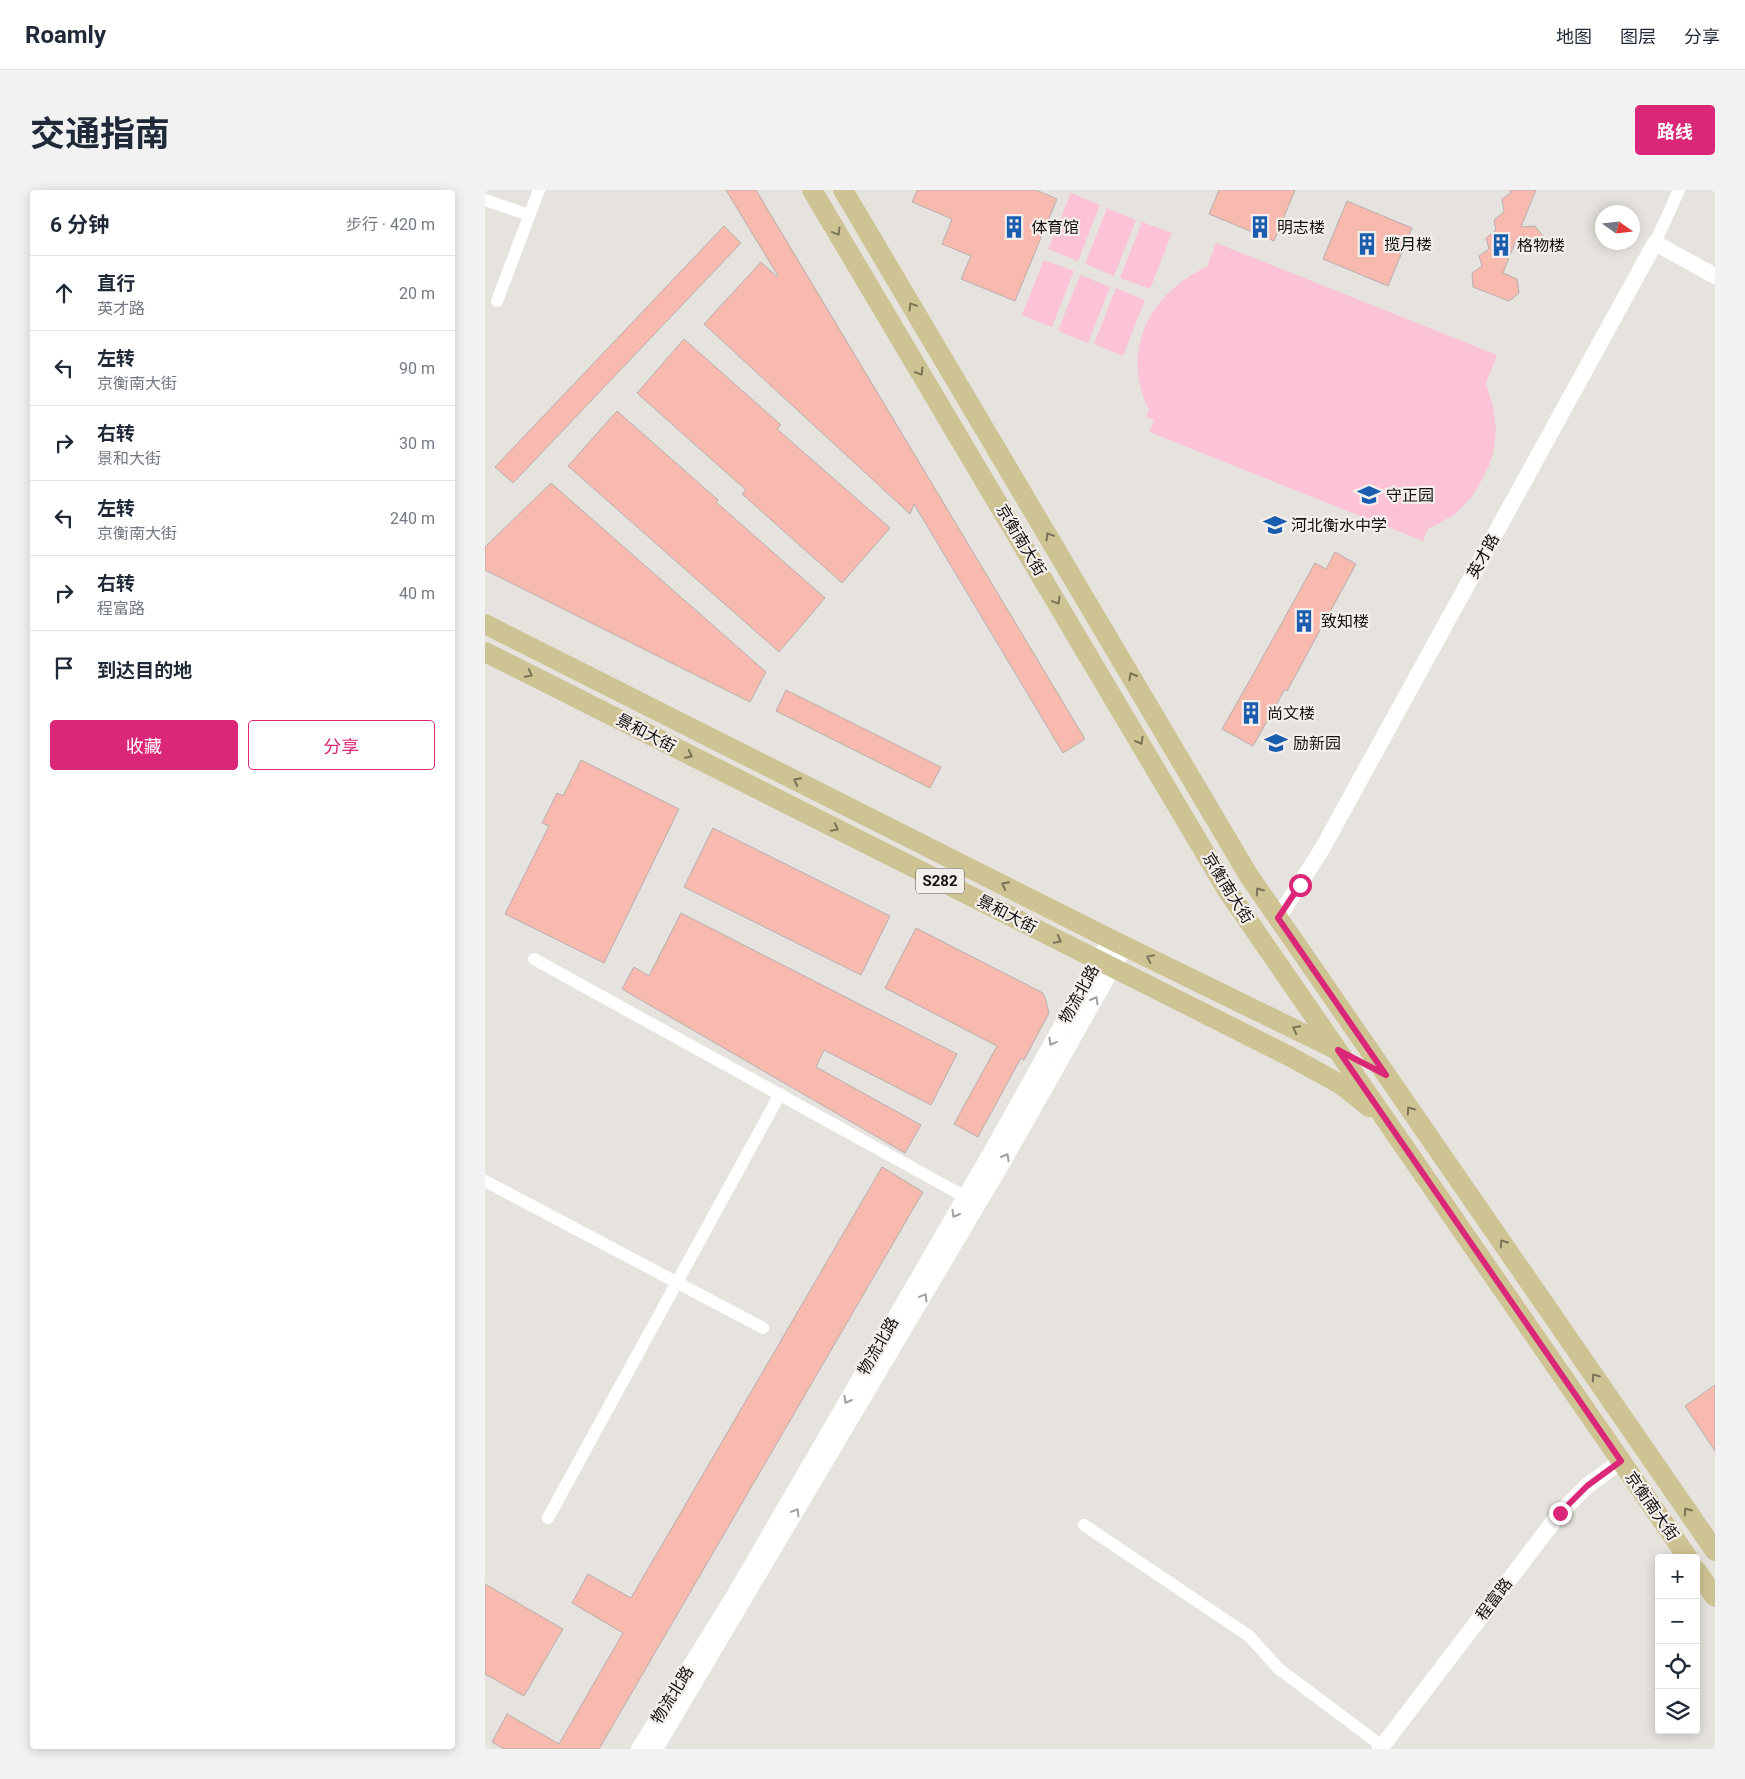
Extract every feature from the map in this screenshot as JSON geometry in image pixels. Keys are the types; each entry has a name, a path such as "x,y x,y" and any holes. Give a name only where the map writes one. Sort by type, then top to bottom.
{"main road":[{"name":"京衡南大街","path":"812,190 1227,890 1685,1554"},
{"name":"京衡南大街","path":"843,190 1249,876 1715,1551"},
{"name":"景和大街","path":"485,624 1386,1075"},
{"name":"景和大街","path":"485,652 1289,1056 1340,1084 1388,1123"},
{"path":"1700,1576 1715,1597"}],"street":[{"path":"497,301 539,190"},
{"name":"英才路","path":"1278,918 1322,849 1655,242 1679,190"},
{"path":"485,200 529,215"},
{"path":"1655,242 1715,276"},
{"name":"物流北路","path":"639,1749 735,1594 990,1154 1118,942"},
{"path":"534,958 960,1194"},
{"name":"物流北路","path":"655,1749 983,1197 1105,964"},
{"path":"547,1518 780,1094"},
{"path":"485,1181 763,1328"},
{"name":"程富路","path":"1381,1748 1560,1513 1587,1486 1621,1461"},
{"path":"1084,1525 1249,1636 1279,1669 1381,1748"}],"shaded area":[{"path":"1071,193 1100,205 1078,261 1048,249"},
{"path":"1107,208 1136,220 1114,276 1085,264"},
{"path":"1142,222 1172,233 1150,289 1120,278"},
{"path":"1216,243 1497,355 1486,383 1493,406 1496,430 1493,454 1488,468 1474,494 1454,515 1428,529 1423,541 1149,432 1154,420 1146,417 1149,410 1141,388 1138,366 1139,346 1145,326 1169,292 1187,278 1207,267"},
{"path":"1044,260 1074,271 1052,327 1022,315"},
{"path":"1080,275 1110,287 1088,343 1058,331"},
{"path":"1116,288 1145,300 1123,356 1094,344"}],"building":[{"path":"726,190 756,190 1085,739 1063,753 914,504 910,514 704,324 761,262 778,276"},
{"name":"体育馆","path":"917,190 1036,190 1057,199 1015,301 961,279 971,256 942,244 952,219 912,202"},
{"name":"明志楼","path":"1219,190 1295,190 1274,241 1209,214"},
{"name":"格物楼","path":"1510,190 1536,190 1521,227 1535,226 1543,236 1538,249 1524,251 1516,240 1503,273 1517,279 1519,293 1509,301 1473,287 1472,273 1482,266 1479,256 1489,249 1486,238 1496,230 1494,220 1504,212 1502,199 1511,193"},
{"name":"揽月楼","path":"1347,201 1412,228 1388,286 1323,259"},
{"path":"724,226 741,243 513,483 495,467"},
{"path":"684,339 781,425 777,429 890,528 842,583 742,494 746,490 637,393"},
{"path":"617,411 825,598 779,652 568,466"},
{"path":"551,483 766,672 750,702 485,570 485,547"},
{"name":"致知楼","path":"1335,552 1356,564 1287,691 1285,689 1253,746 1222,729 1315,563 1326,569"},
{"path":"786,690 941,767 930,788 776,711"},
{"path":"581,760 679,809 604,963 505,914 549,826 542,823 557,793 563,796"},
{"path":"713,828 890,916 861,975 684,887"},
{"path":"681,913 957,1054 931,1105 824,1050 816,1067 921,1125 905,1153 622,989 634,967 649,976"},
{"path":"916,928 1043,993 1046,1001 1049,1013 1024,1060 1021,1058 978,1137 954,1124 997,1046 885,988"},
{"path":"882,1167 923,1192 599,1749 504,1749 492,1742 507,1714 559,1744 623,1633 572,1603 588,1574 631,1598"},
{"path":"1715,1385 1715,1451 1685,1406"},
{"path":"485,1584 563,1629 524,1696 485,1674"}],"place":[{"name":"体育馆","path":"1014,227"},
{"name":"明志楼","path":"1260,227"},
{"name":"揽月楼","path":"1367,244"},
{"name":"格物楼","path":"1501,245"},
{"name":"守正园","path":"1369,495"},
{"name":"河北衡水中学","path":"1275,525"},
{"name":"致知楼","path":"1304,621"},
{"name":"尚文楼","path":"1251,713"},
{"name":"励新园","path":"1276,743"}],"route":[{"path":"1300,885 1278,918 1386,1075 1338,1050 1621,1461 1587,1486 1560,1513"}]}
